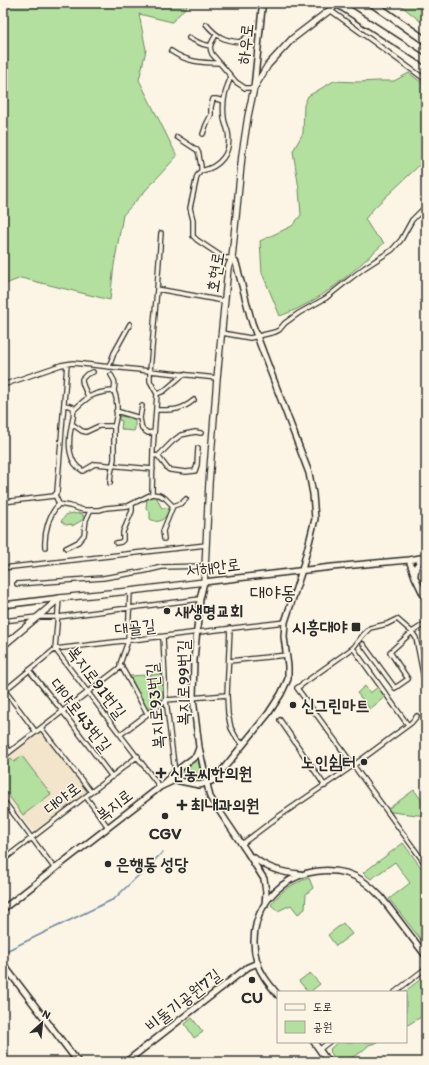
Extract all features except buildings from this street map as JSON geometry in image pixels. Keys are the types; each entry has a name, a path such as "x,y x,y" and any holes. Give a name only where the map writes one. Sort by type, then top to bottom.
{"highway":[{"path":"338,3 426,61"},
{"path":"372,3 426,41"}],"main road":[{"name":"호현로","path":"204,582 209,483 224,301 228,268 232,258 242,155 254,88 268,65 292,39 338,3"},
{"name":"서해안로","path":"60,598 204,582"},
{"path":"3,646 60,598"}],"street":[{"name":"하우로","path":"254,88 262,3"},
{"path":"330,10 426,80"},
{"path":"206,24 216,35 226,40 240,42 253,32 260,31"},
{"path":"216,35 210,46 212,54 236,82 245,88 254,88"},
{"path":"189,38 210,46"},
{"path":"171,51 184,59 194,62 220,63"},
{"path":"201,171 209,169 218,163 225,157 227,152 228,133 224,117 224,101 226,88 231,77"},
{"path":"203,134 211,115 213,99 224,101"},
{"path":"177,137 197,150 202,165 201,171 197,176 190,208 193,220 193,236 221,256 225,258 232,258 236,263 257,336 309,473 313,494 315,519 302,570 285,622 284,637 287,655 288,679 281,694 268,714 220,773 212,781 207,783"},
{"path":"222,333 250,338 278,330 299,313 326,298 364,268 389,253 401,240 412,220 426,206"},
{"path":"152,494 157,394 150,381 150,371 161,233"},
{"path":"157,289 224,301"},
{"path":"109,367 114,353 130,324"},
{"path":"59,504 56,495 58,492 67,364"},
{"path":"3,385 67,364 217,378"},
{"path":"88,397 82,383 82,379 87,374 93,372"},
{"path":"157,394 164,391 184,374"},
{"path":"110,483 114,465 114,427 117,398 114,391 116,385 115,381 111,375"},
{"path":"114,391 92,395 74,410 70,430 70,451 73,461 78,468 83,471 95,464 153,469"},
{"path":"156,410 179,409 187,406 194,400"},
{"path":"64,405 73,407 74,410"},
{"path":"142,406 140,418 142,430 148,433 154,432"},
{"path":"116,411 140,418"},
{"path":"72,424 86,432 99,426 114,427"},
{"path":"158,456 181,435 201,432"},
{"path":"153,455 158,456 170,470 186,472 195,471 197,465 198,448"},
{"path":"59,504 90,511 118,506 128,506 152,494 165,498 173,506"},
{"path":"3,502 56,495"},
{"path":"173,506 182,503 186,499"},
{"path":"45,547 44,539 48,525 55,509 59,504"},
{"path":"116,543 124,540 123,532 132,511 132,504"},
{"path":"164,539 164,531 173,506"},
{"path":"66,548 78,542 84,535 86,520 90,511"},
{"path":"3,568 206,545"},
{"path":"415,577 416,567 424,558"},
{"name":"서해안로","path":"204,582 366,563 424,558"},
{"path":"409,560 426,600"},
{"path":"17,584 103,578 162,567 205,566"},
{"name":"복지로99번길","path":"204,582 200,599 194,660 194,698 199,747 210,797 248,852"},
{"path":"130,591 128,641 120,664 147,713"},
{"name":"서해안로","path":"3,605 60,598"},
{"name":"복지로91번길","path":"60,598 55,648 160,787"},
{"path":"3,621 37,617 58,617 200,599"},
{"path":"426,689 416,638 412,632 397,619 385,625 370,628 353,648 297,688 426,865"},
{"name":"대골길","path":"55,648 128,641 285,622"},
{"path":"363,644 395,688 408,679 390,652 412,632 426,623"},
{"path":"230,628 227,695 228,714 231,728 237,739 243,744"},
{"name":"복지로93번길","path":"163,637 166,700 175,772"},
{"path":"36,732 4,690 55,648"},
{"path":"353,648 408,725"},
{"path":"229,661 287,655"},
{"path":"3,757 122,666"},
{"name":"대야로43번길","path":"29,670 112,777"},
{"path":"166,700 227,695"},
{"name":"복지로91번길","path":"120,734 166,700"},
{"path":"242,844 354,765 418,716"},
{"path":"280,720 325,786"},
{"path":"41,728 91,792"},
{"path":"3,743 10,752"},
{"path":"160,787 175,772 196,756 199,747"},
{"name":"대야로","path":"4,858 138,756"},
{"name":"복지로","path":"3,908 160,787 175,780 198,785 207,783"},
{"path":"86,797 108,827"},
{"path":"3,800 55,869"},
{"path":"248,852 263,864 276,871 303,874"},
{"path":"248,852 265,882 265,905"},
{"path":"277,994 266,980 258,962 255,947 255,931 260,915 274,892 293,878 303,874 320,870 336,871 347,873 365,882 381,897 426,956"},
{"name":"비둘기공원7길","path":"126,1062 248,967 258,962"},
{"path":"3,964 78,1062"},
{"path":"395,991 426,968"},
{"path":"315,1043 328,1062"},
{"path":"320,1049 328,1043"}],"shaded area":[{"path":"41,731 87,791 36,831 32,831 3,792 3,761"}],"green space":[{"path":"3,3 197,3 188,5 172,22 139,14 146,50 139,80 177,156 123,215 114,265 110,300 21,278 3,285"},
{"path":"398,3 426,3 426,16 420,21"},
{"path":"409,73 426,86 426,159 374,208 365,219 373,232 384,243 336,285 296,310 280,316 262,273 260,241 292,226 301,215 299,189 293,151 303,133 304,105 308,96 334,81 394,81"},
{"path":"128,416 135,419 134,431 121,429 122,421 119,420 119,417"},
{"path":"156,496 161,507 170,507 167,514 160,521 150,519 150,513 146,508 147,498"},
{"path":"67,514 83,514 83,517 86,518 72,526 72,524 66,525 61,521"},
{"path":"162,674 164,698 147,711 130,676"},
{"path":"365,686 370,693 378,687 386,696 370,709 357,693"},
{"path":"22,756 51,794 23,815 3,788 3,763 10,758 14,762"},
{"path":"197,758 200,778 178,773"},
{"path":"414,790 426,806 426,816 391,812 388,809"},
{"path":"403,843 426,874 426,946 389,899 410,883 395,862 371,879 363,873"},
{"path":"309,878 313,888 306,894 305,909 298,914 291,905 278,911 271,905 287,888"},
{"path":"343,923 352,934 336,946 328,935"},
{"path":"310,973 320,984 311,991 307,991 299,981"},
{"path":"426,975 426,1014 407,1025 407,991 405,991"},
{"path":"192,1018 203,1032 194,1038 185,1024"},
{"path":"337,1043 375,1043 369,1045 360,1053 343,1062 337,1062 330,1049"}],"waterway":[{"path":"6,951 114,899 163,852"}],"place":[{"name":"새생명교회","path":"167,611"},
{"name":"시흥대야","path":"356,627"},
{"name":"신그린마트","path":"293,705"},
{"name":"노인쉼터","path":"364,762"},
{"name":"신농씨한의원","path":"161,773"},
{"name":"최내과의원","path":"182,805"},
{"name":"CGV","path":"165,816"},
{"name":"은행동 성당","path":"108,864"},
{"name":"CU","path":"252,980"}],"district":[{"name":"대야동","path":"273,592"}]}
